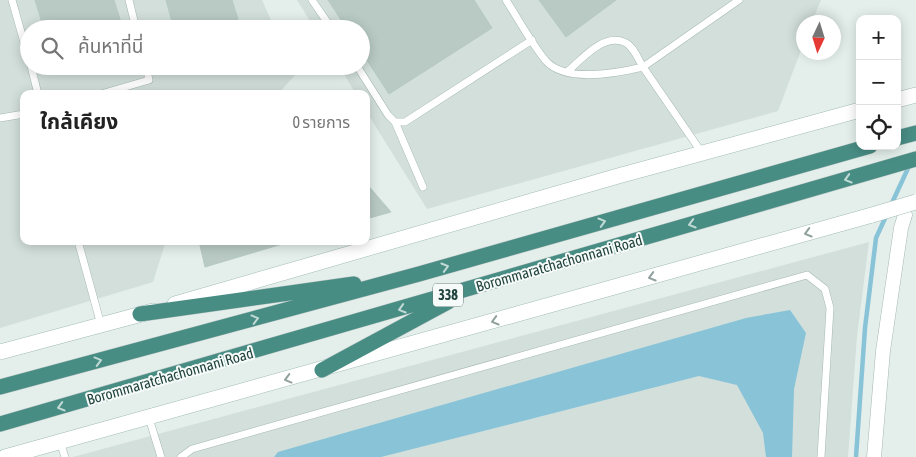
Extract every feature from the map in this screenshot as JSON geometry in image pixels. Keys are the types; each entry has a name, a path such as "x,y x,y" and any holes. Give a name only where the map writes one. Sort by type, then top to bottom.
{"highway":[{"name":"Borommaratchachonnani Road","path":"0,387 419,274 856,150"},
{"name":"Borommaratchachonnani Road","path":"0,424 916,159"},
{"path":"140,314 419,274"},
{"path":"322,370 475,287"}],"main road":[{"path":"901,99 916,95"},
{"path":"0,352 856,111"},
{"path":"11,456 916,202"}],"street":[{"path":"874,457 883,351 901,228 905,215"}],"lane":[{"path":"12,0 20,28"},
{"path":"129,0 134,20"},
{"path":"312,0 326,20"},
{"path":"506,0 548,63 567,72 586,75 622,72 643,67 740,0"},
{"path":"395,122 405,122 532,40"},
{"path":"567,72 600,44 615,41 624,42 631,47 702,153"},
{"path":"33,75 37,90"},
{"path":"115,90 149,80 148,75"},
{"path":"364,75 388,115 395,122 423,187"},
{"path":"0,118 20,115"},
{"path":"79,245 101,325"},
{"path":"181,457 192,449 807,275 825,289 830,308 821,457"},
{"path":"149,418 161,457"},
{"path":"60,442 65,457"}],"shaded area":[{"path":"0,0 262,0 271,20 20,20 20,75 295,75 282,90 20,90 20,245 165,245 153,282 0,328"},
{"path":"297,0 821,0 815,15 796,15 797,60 778,111 427,209 370,117 370,90 354,90 344,75 370,75 370,20 309,20"},
{"path":"869,242 857,336 848,457 73,457"}],"water":[{"path":"790,310 806,333 794,389 792,457 766,457 763,433 737,385 699,376 381,457 274,457 278,452 746,318"}],"building":[{"path":"35,0 114,0 120,20 41,20"},
{"path":"166,0 232,0 238,19 234,20 172,20"},
{"path":"328,0 474,0 492,28 389,94 370,65 370,20 341,20"},
{"path":"539,0 616,0 566,37"},
{"path":"370,188 391,212 370,218"},
{"path":"200,245 279,245 205,267"}],"waterway":[{"path":"891,205 910,164"},
{"path":"856,457 865,328 876,238 887,214"}]}
